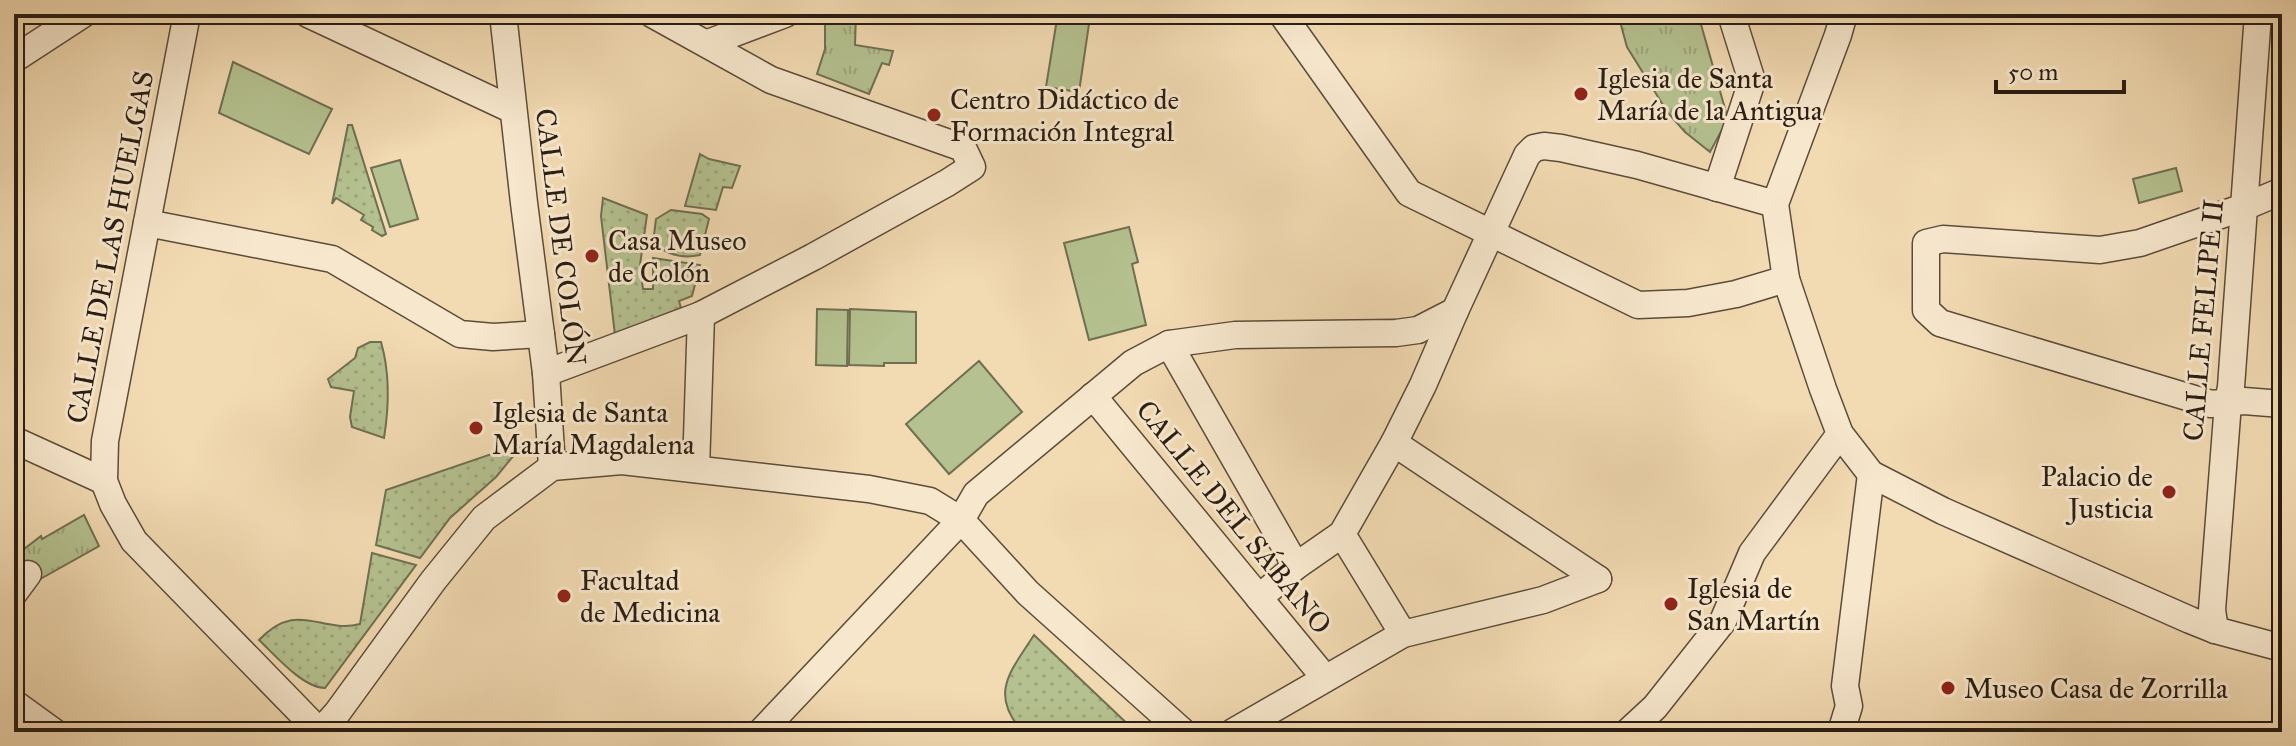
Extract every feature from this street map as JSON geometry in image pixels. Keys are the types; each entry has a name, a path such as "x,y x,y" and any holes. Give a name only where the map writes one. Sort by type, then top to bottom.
{"street":[{"path":"14,59 83,14"},
{"name":"CALLE DE LAS HUELGAS","path":"106,487 105,441 187,14"},
{"path":"308,14 513,110"},
{"name":"CALLE DE COLÓN","path":"503,14 546,373 552,467"},
{"path":"546,373 701,315 827,249 972,167 963,148 771,80 652,14"},
{"path":"708,43 785,14"},
{"path":"1282,14 1409,193 1638,305 1688,303 1736,294 1786,279"},
{"path":"1717,188 1752,81 1731,14"},
{"path":"1844,14 1775,204 1786,279 1840,434 1871,474 1943,511 2215,630 2282,648"},
{"name":"CALLE FELIPE II","path":"2215,630 2212,610 2258,14"},
{"path":"1259,598 1296,566 1342,534 1423,385 1527,155 1534,148 1561,148 1637,165 1775,204"},
{"path":"2282,191 2140,243 2100,250 1943,239 1926,243 1926,310 1940,323 2211,404 2244,401 2282,404"},
{"path":"147,223 332,259 460,334 493,337 541,334"},
{"path":"761,732 961,520 976,494 1133,363 1169,344 1235,335 1396,333 1418,330 1455,311"},
{"path":"696,469 701,315"},
{"path":"1396,333 1416,349 1422,361 1423,385"},
{"path":"1169,344 1296,566"},
{"name":"CALLE DEL SÁBANO","path":"1093,396 1325,678"},
{"path":"1628,732 1655,707 1723,621 1752,553 1840,434"},
{"path":"14,440 106,487 134,541 320,732 484,518 552,467 622,461 869,489 930,501 961,520 1028,593 1183,732"},
{"path":"1233,732 1403,634 1543,600 1598,579 1394,443"},
{"path":"1841,732 1849,706 1845,686 1871,474"},
{"path":"1342,534 1403,634"},
{"path":"14,703 54,732"}],"green space":[{"path":"825,14 856,14 855,45 893,51 889,65 882,63 869,94 817,74 825,49"},
{"path":"1618,14 1698,14 1726,112 1724,126 1710,152 1668,113 1627,47"},
{"path":"1057,19 1089,24 1079,92 1046,87"},
{"path":"233,62 332,109 309,154 219,113"},
{"path":"348,125 352,125 386,234 382,236 361,220 364,215 336,198 332,204"},
{"path":"700,154 740,166 732,188 723,187 716,210 685,206"},
{"path":"400,160 418,219 390,227 371,168"},
{"path":"2176,168 2182,191 2139,203 2133,179"},
{"path":"603,198 647,215 640,265 643,289 653,289 653,258 700,265 692,296 679,301 681,308 615,335 601,216"},
{"path":"671,210 702,214 709,219 700,255 675,255 653,243 656,219"},
{"path":"1129,227 1138,262 1132,264 1146,325 1089,340 1064,243"},
{"path":"817,309 848,310 847,366 816,365"},
{"path":"850,309 916,312 916,363 849,365"},
{"path":"370,342 381,342 386,366 388,402 384,438 352,427 350,417 354,391 331,387 328,379 355,358 358,348"},
{"path":"979,361 1022,412 949,474 906,424"},
{"path":"524,443 496,477 450,518 420,558 376,545 386,490"},
{"path":"84,515 99,546 35,582 19,553 41,536 42,539"},
{"path":"372,553 416,565 325,688 308,683 259,640 273,628 298,620 346,626 360,624"},
{"path":"1034,635 1136,732 1023,732 1012,718 1005,694 1011,671"}],"place":[{"name":"Iglesia de Santa María de la Antigua","path":"1581,94"},
{"name":"Centro Didáctico de Formación Integral","path":"934,115"},
{"name":"Casa Museo de Colón","path":"592,256"},
{"name":"Iglesia de Santa María Magdalena","path":"476,428"},
{"name":"Palacio de Justicia","path":"2169,492"},
{"name":"Facultad de Medicina","path":"564,596"},
{"name":"Iglesia de San Martín","path":"1671,604"},
{"name":"Museo Casa de Zorrilla","path":"1948,688"}]}
